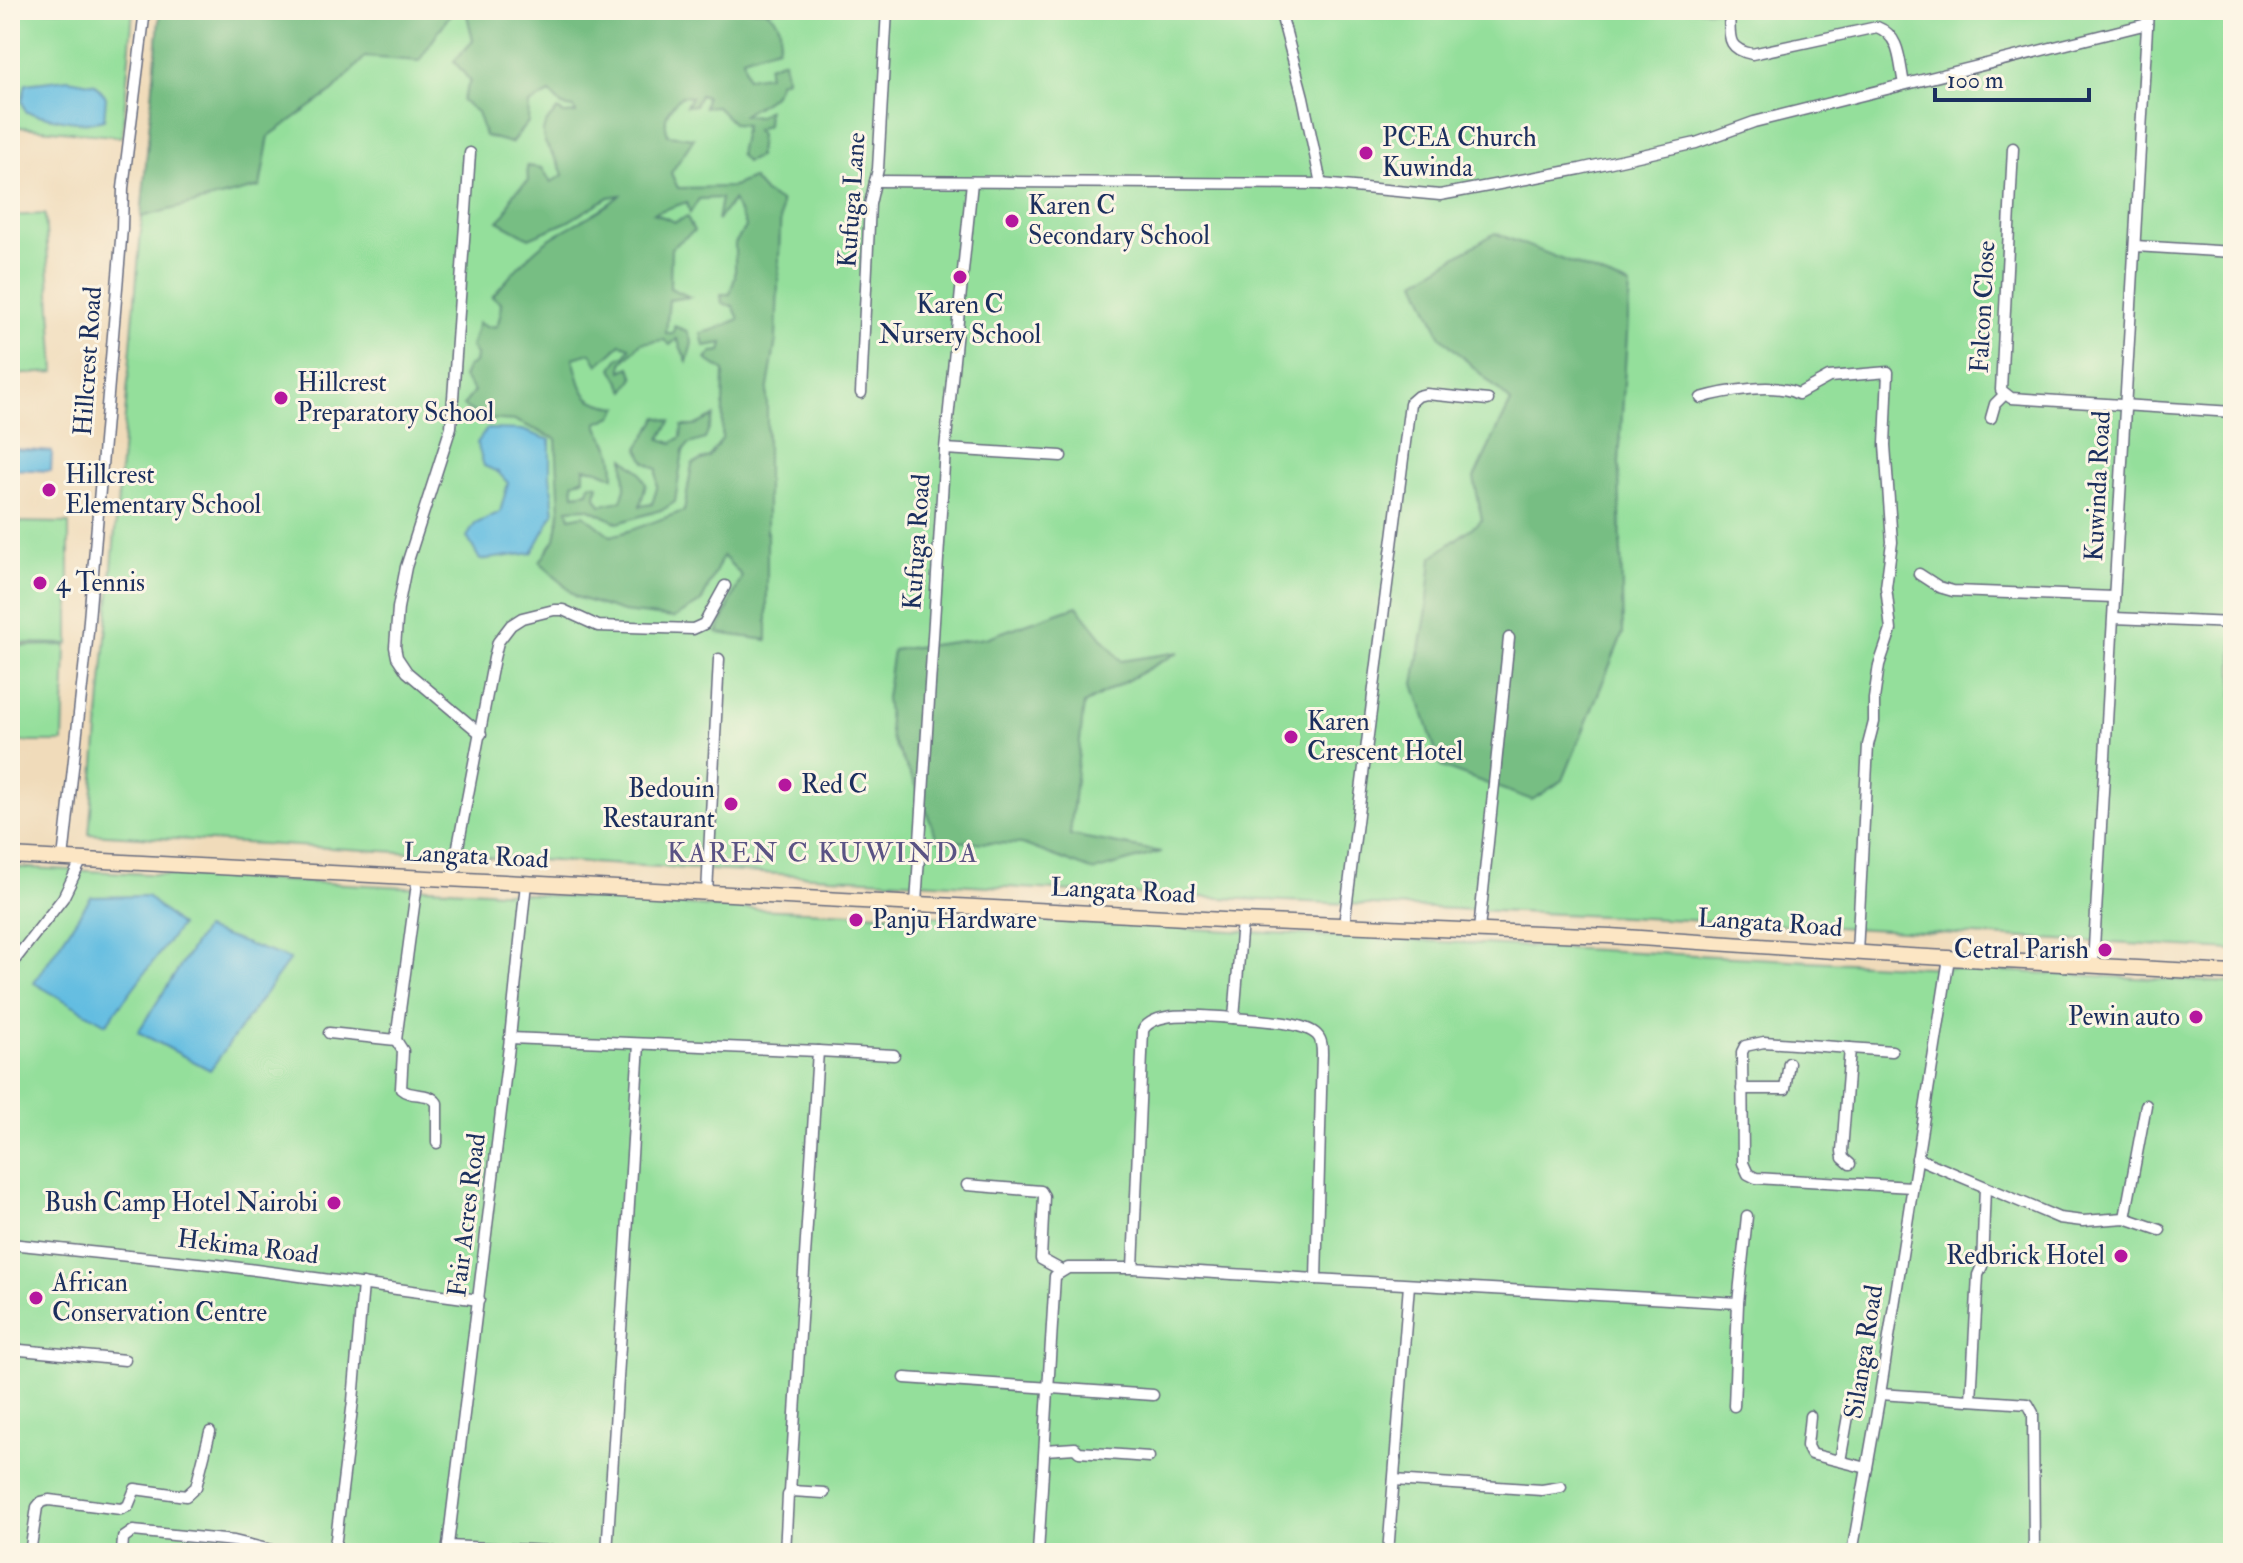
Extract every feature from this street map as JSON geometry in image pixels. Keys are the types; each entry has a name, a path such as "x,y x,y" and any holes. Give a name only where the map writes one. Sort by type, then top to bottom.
{"main road":[{"name":"Langata Road","path":"10,856 1242,921 1610,936 2233,973"}],"street":[{"name":"Hillcrest Road","path":"63,859 88,632 123,188 145,10"},
{"name":"Kufuga Lane","path":"861,393 870,204 875,181 887,10"},
{"path":"1280,10 1321,184"},
{"path":"1729,10 1733,46 1737,51 1752,54 1877,27 1887,31 1894,38 1904,84"},
{"name":"Kuwinda Road","path":"2093,965 2148,10"},
{"path":"875,181 1321,184 1440,195 1567,172 1696,143 1754,122 2147,24"},
{"name":"Falcon Close","path":"2013,148 2001,390 2004,395 2011,398 2233,412"},
{"path":"470,153 451,427 406,567 395,647 397,657 407,672 481,734"},
{"name":"Kufuga Road","path":"916,904 945,449 972,182"},
{"path":"2135,246 2233,252"},
{"path":"1701,398 1720,392 1746,390 1791,391 1798,394 1829,377 1888,372 1885,445 1892,542 1886,587 1891,630 1879,665 1874,722 1868,745 1857,953"},
{"path":"1344,925 1410,403 1426,394 1488,400"},
{"path":"1991,418 1995,404 2004,395"},
{"path":"945,449 1061,456"},
{"path":"1919,574 1939,587 1953,591 2114,597"},
{"path":"452,878 496,650 498,642 511,625 536,614 563,610 598,626 693,629 704,624 725,586"},
{"path":"2114,618 2233,623"},
{"path":"1479,930 1509,638"},
{"path":"707,893 719,659"},
{"path":"10,966 63,898 82,859"},
{"path":"418,876 396,1040 403,1051 403,1091 430,1097 437,1103 437,1143"},
{"name":"Fair Acres Road","path":"448,1550 526,883"},
{"path":"1234,1018 1242,921"},
{"name":"Silanga Road","path":"1852,1553 1949,958"},
{"path":"1133,1268 1143,1030 1149,1021 1163,1016 1234,1018 1293,1025 1313,1032 1320,1040 1316,1279"},
{"path":"329,1033 396,1040"},
{"path":"510,1038 894,1055"},
{"path":"1892,1051 1753,1042 1745,1046 1742,1052 1743,1163 1750,1177 1912,1187"},
{"path":"607,1553 639,1044"},
{"path":"1850,1048 1842,1151 1843,1158 1850,1164"},
{"path":"785,1553 818,1051"},
{"path":"1742,1089 1785,1089 1789,1063"},
{"path":"2125,1218 2146,1105"},
{"path":"1917,1158 2059,1218 2083,1221 2125,1218 2160,1230"},
{"path":"967,1185 1043,1193 1041,1259 1061,1270"},
{"path":"1971,1400 1985,1187"},
{"path":"1734,1406 1738,1303 1747,1216"},
{"name":"Hekima Road","path":"10,1244 132,1255 479,1300"},
{"path":"1038,1553 1053,1282 1061,1270 1133,1268 1738,1303"},
{"path":"324,1553 333,1549 336,1539 363,1284"},
{"path":"1388,1553 1409,1285"},
{"path":"10,1349 125,1360"},
{"path":"905,1378 1153,1395"},
{"path":"1880,1394 2025,1403 2031,1407 2034,1553"},
{"path":"1810,1416 1809,1452 1867,1468"},
{"path":"1840,1461 1848,1416"},
{"path":"30,1553 37,1507 41,1502 49,1500 121,1509 128,1506 135,1489 186,1496 196,1487 210,1432"},
{"path":"1045,1450 1075,1448 1079,1452 1149,1457"},
{"path":"1394,1480 1542,1490 1561,1487"},
{"path":"790,1492 824,1493"},
{"path":"122,1553 123,1538 133,1531 234,1541 275,1551 306,1553"},
{"path":"448,1550 588,1553"}],"green space":[{"path":"10,10 133,10 122,137 10,126"},
{"path":"160,10 2233,10 2233,950 1834,927 1073,891 89,834"},
{"path":"160,10 451,10 451,13 419,61 365,57 333,91 269,136 260,187 141,217"},
{"path":"466,10 765,10 777,21 780,31 778,47 743,58 747,78 768,75 768,66 784,60 786,79 779,82 770,98 743,115 757,117 768,110 767,125 756,130 760,134 758,157 746,162 739,154 745,125 734,124 716,106 704,107 706,97 700,95 695,105 686,106 691,97 682,96 673,104 666,118 668,135 694,138 671,173 678,188 731,187 752,178 765,193 781,202 776,340 767,393 767,640 717,633 742,576 723,556 701,602 674,618 623,612 576,597 540,562 555,539 560,512 556,439 516,421 485,419 463,406 474,391 463,377 468,366 475,363 476,355 471,347 478,323 486,327 497,326 500,316 501,302 492,297 523,261 545,242 620,195 609,197 567,222 529,238 498,221 506,213 513,194 528,181 527,166 542,168 551,182 563,175 545,142 544,128 558,110 564,114 576,113 574,108 562,106 550,93 529,104 528,122 511,143 485,136 477,112 462,101 470,81 454,61 473,41","holes":["721,198 717,221 733,200 746,227 735,243 735,277 730,294 721,294 722,304 733,306 739,319 701,333 704,346 723,343 721,351 712,352 706,359 724,371 722,439 709,457 692,464 684,511 611,536 584,515 570,518 568,509 588,508 618,523 664,509 675,502 683,451 689,444 705,439 714,416 694,426 682,426 681,437 672,443 660,439 671,421 658,417 638,448 645,462 657,469 657,488 652,504 640,506 646,484 639,471 624,458 625,488 621,501 601,505 596,497 598,485 590,484 588,492 574,494 573,483 584,478 584,468 614,477 611,451 597,423 613,416 619,407 590,399 582,387 573,358 591,353 598,365 621,344 630,347 612,368 625,391 634,378 630,367 622,371 622,363 641,343 664,340 670,345 677,339 687,362 692,343 687,331 674,326 674,333 666,333 669,300 690,297 670,288 671,248 694,231 687,217 675,222 654,213 687,202 690,213 699,199"]},
{"path":"45,214 55,372 10,375 10,216"},
{"path":"1495,233 1630,286 1619,464 1623,633 1563,780 1532,800 1441,767 1414,684 1427,610 1432,557 1482,520 1474,478 1511,402 1441,337 1416,281"},
{"name":"4 Tennis","path":"10,522 69,523 69,644 10,643"},
{"path":"1077,606 1121,661 1179,652 1084,704 1070,835 1161,852 1094,871 1022,844 938,841 916,785 891,738 886,698 893,650 985,638"},
{"path":"66,645 63,742 10,742 10,646"},
{"path":"10,867 486,891 728,908 983,918 2233,983 2233,1553 10,1553"}],"water":[{"path":"68,79 95,84 106,97 104,120 75,122 26,112 22,101 26,84"},
{"path":"487,429 522,430 550,440 554,513 532,553 480,560 467,537 475,524 500,512 508,483 498,472 484,466 477,443"},
{"path":"12,449 52,452 51,471 11,469"},
{"path":"147,896 180,926 106,1024 34,983 91,897"},
{"path":"204,929 290,959 210,1070 138,1032"}],"place":[{"name":"PCEA Church Kuwinda","path":"1366,153"},
{"name":"Karen C Secondary School","path":"1012,221"},
{"name":"Karen C Nursery School","path":"960,277"},
{"name":"Hillcrest Preparatory School","path":"281,398"},
{"name":"Hillcrest Elementary School","path":"49,490"},
{"name":"4 Tennis","path":"40,583"},
{"name":"Karen Crescent Hotel","path":"1291,737"},
{"name":"Red C","path":"785,785"},
{"name":"Bedouin Restaurant","path":"731,804"},
{"name":"Panju Hardware","path":"856,920"},
{"name":"Cetral Parish","path":"2105,950"},
{"name":"Pewin auto","path":"2196,1017"},
{"name":"Bush Camp Hotel Nairobi","path":"334,1203"},
{"name":"Redbrick Hotel","path":"2121,1256"},
{"name":"African Conservation Centre","path":"36,1298"}],"district":[{"name":"KAREN C KUWINDA","path":"823,853"}]}
